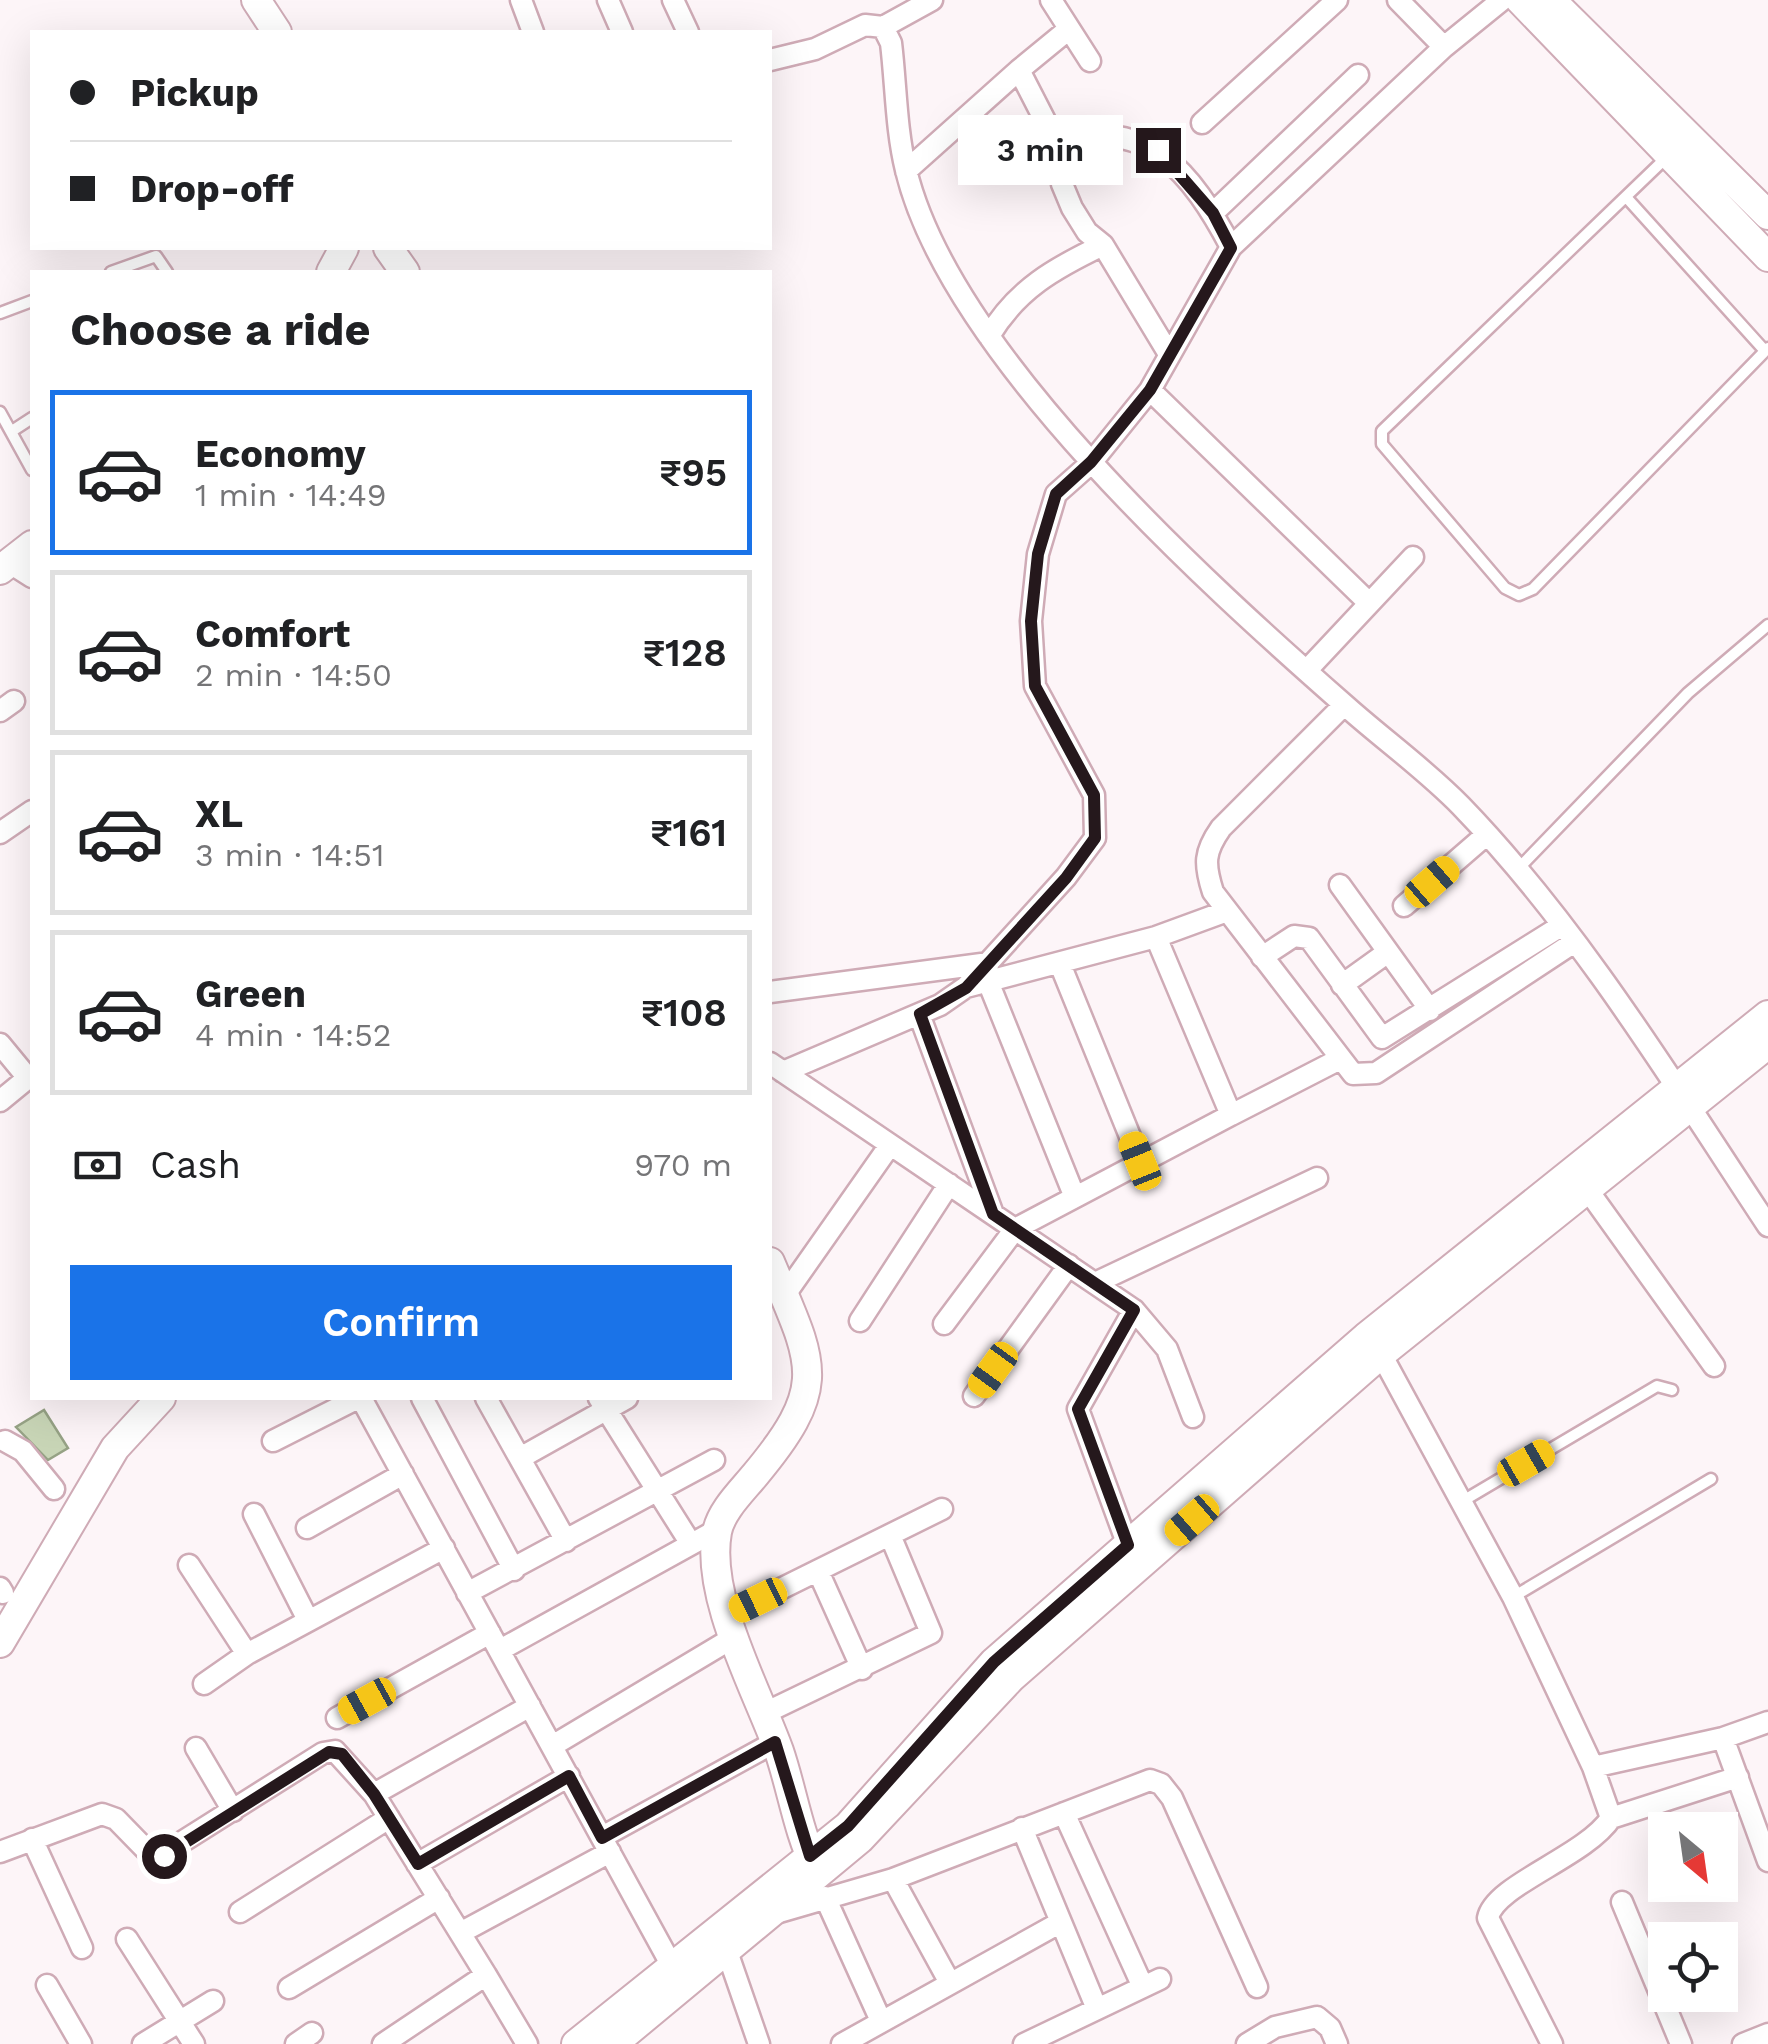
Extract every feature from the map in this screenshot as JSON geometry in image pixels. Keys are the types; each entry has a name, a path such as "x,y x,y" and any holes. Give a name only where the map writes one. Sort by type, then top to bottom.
{"main road":[{"path":"256,0 277,30"},
{"path":"1520,0 1768,256"},
{"path":"1551,0 1768,215"},
{"path":"14,570 30,548"},
{"path":"1132,1556 1588,1189 1768,1015"},
{"path":"723,1941 769,1915 860,1840 1011,1678 1132,1556 1366,1337 1682,1098 1768,1044"},
{"path":"772,1267 806,1346 806,1402 784,1441 730,1505 717,1530 718,1589 765,1713 818,1876"},
{"path":"0,1643 115,1448 159,1400"},
{"path":"576,2044 678,1977 818,1876"},
{"path":"613,2044 678,1977"}],"street":[{"path":"521,0 532,30"},
{"path":"608,0 621,30"},
{"path":"673,0 687,30"},
{"path":"1051,0 1090,61"},
{"path":"1202,123 1337,0"},
{"path":"1398,0 1444,47"},
{"path":"776,1068 920,1014 989,974 1095,838 1094,795 1035,686 1031,621 1038,554 1056,494 1091,462 1150,390 1231,248 1444,47 1502,0"},
{"path":"772,60 815,49 865,25 883,27 929,1"},
{"path":"883,27 891,43 906,171 938,249 989,336 1091,462 1344,705 1458,804 1518,870 1567,934 1768,1226"},
{"path":"906,171 1070,29"},
{"path":"1019,70 1056,142 1062,184 1072,208 1086,232 1104,246 1169,354"},
{"path":"1213,213 1358,75"},
{"path":"1056,142 1098,132 1125,136 1158,150 1213,213 1231,248"},
{"path":"989,336 1005,309 1036,280 1104,246"},
{"path":"1150,390 1369,603"},
{"path":"1307,670 1413,557"},
{"path":"1344,705 1220,828 1208,845 1204,864 1213,892 1353,1074 1376,1073 1567,934"},
{"path":"0,832 30,812"},
{"path":"1404,906 1486,835"},
{"path":"1340,885 1430,1010"},
{"path":"772,992 989,974 1060,964 1156,937 1228,911"},
{"path":"1262,956 1302,934 1382,1038 1567,934"},
{"path":"1156,937 1231,1115"},
{"path":"1342,984 1388,952"},
{"path":"1060,964 1140,1161"},
{"path":"989,974 1074,1195"},
{"path":"920,1014 993,1214"},
{"path":"0,1044 28,1078 0,1102"},
{"path":"944,1324 1015,1229 1340,1059"},
{"path":"776,1068 1134,1310 1167,1349 1193,1417"},
{"path":"784,1296 890,1145"},
{"path":"1095,1283 1317,1178"},
{"path":"860,1322 949,1184"},
{"path":"1749,1198 1768,1185"},
{"path":"1588,1189 1714,1366"},
{"path":"974,1396 1068,1265"},
{"path":"1132,1556 1078,1409 1134,1310"},
{"path":"1382,1354 1513,1597 1593,1767 1611,1818"},
{"path":"273,1441 356,1400"},
{"path":"361,1400 678,1977"},
{"path":"423,1400 514,1570"},
{"path":"487,1400 566,1542"},
{"path":"520,1458 603,1403 691,1544"},
{"path":"2,1440 23,1451 54,1489"},
{"path":"467,1593 714,1460"},
{"path":"307,1528 403,1474"},
{"path":"552,1746 818,1570 942,1509"},
{"path":"254,1514 308,1620"},
{"path":"336,1718 717,1530"},
{"path":"765,1713 932,1633 890,1535"},
{"path":"204,1684 247,1654 444,1548"},
{"path":"189,1565 247,1654"},
{"path":"818,1570 862,1669"},
{"path":"374,1794 530,1706"},
{"path":"1593,1767 1723,1738 1768,1722"},
{"path":"1723,1738 1768,1861"},
{"path":"460,1933 775,1742"},
{"path":"196,1748 233,1811"},
{"path":"0,1852 109,1815 155,1859 329,1752 342,1754 374,1794 528,2044"},
{"path":"418,1864 569,1776"},
{"path":"1552,2044 1494,1932 1488,1918 1490,1906 1598,1837 1611,1818 1738,1777"},
{"path":"881,2020 818,1876 893,1878 1150,1780 1161,1784 1172,1798 1256,1987"},
{"path":"1024,2044 1151,1983 1064,1813"},
{"path":"240,1912 389,1818"},
{"path":"1022,1828 1097,2009"},
{"path":"32,1840 82,1948"},
{"path":"893,1878 950,1983"},
{"path":"290,1988 438,1898"},
{"path":"1622,1902 1681,2044"},
{"path":"842,2044 1061,1922"},
{"path":"127,1938 194,2044"},
{"path":"723,1941 758,2044"},
{"path":"383,2044 486,1975"},
{"path":"46,1984 81,2044"},
{"path":"143,2044 213,2002"},
{"path":"1247,2044 1275,2027 1317,2017 1330,2028 1337,2044"},
{"path":"1743,2044 1768,2034"}],"lane":[{"path":"1626,196 1767,349 1534,589 1519,596 1506,588 1389,457 1382,444 1382,430 1626,196 1671,154"},
{"path":"117,270 156,256 165,270"},
{"path":"0,313 30,302"},
{"path":"0,412 30,466"},
{"path":"12,431 30,419"},
{"path":"1518,870 1688,694 1768,625"},
{"path":"1461,1502 1657,1386 1672,1390"},
{"path":"1513,1597 1712,1479"}],"building":[{"path":"44,1410 68,1448 48,1460 16,1427"}],"route":[{"path":"164,1856 323,1753 342,1754 374,1794 418,1864 569,1776 602,1838 775,1742 810,1856 848,1826 994,1662 1128,1545 1078,1409 1134,1310 993,1214 920,1014 966,988 1066,878 1095,838 1094,795 1035,686 1031,621 1038,554 1056,494 1091,462 1150,390 1231,248 1213,213 1158,150"}]}
